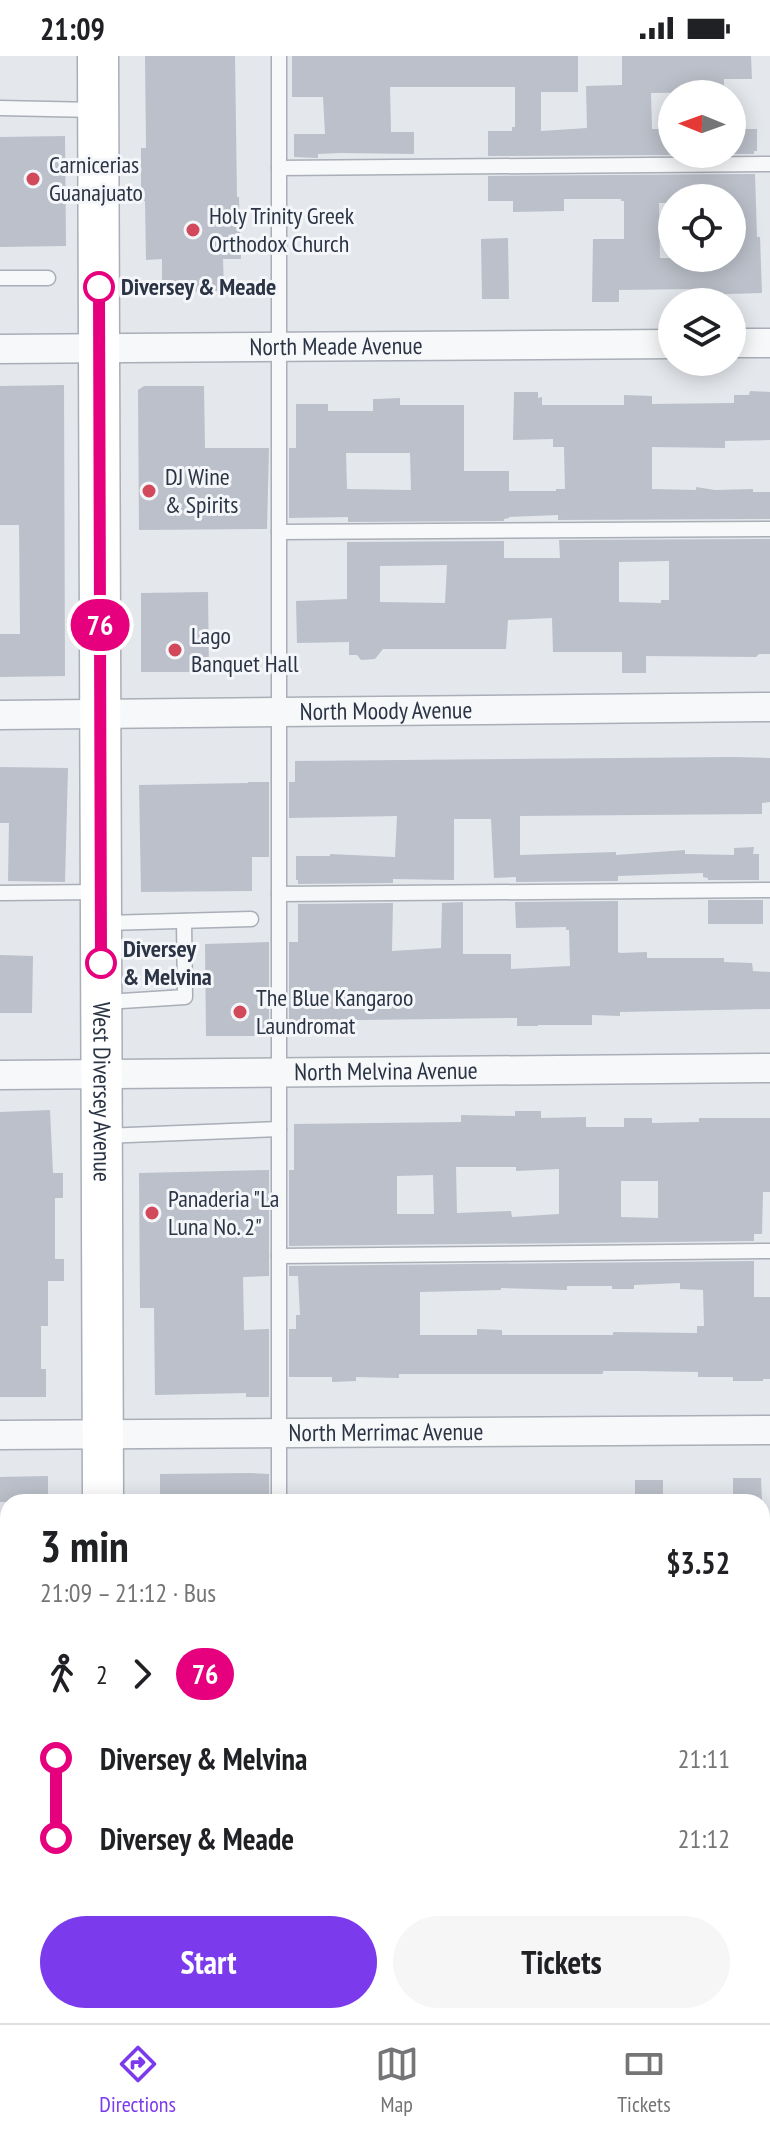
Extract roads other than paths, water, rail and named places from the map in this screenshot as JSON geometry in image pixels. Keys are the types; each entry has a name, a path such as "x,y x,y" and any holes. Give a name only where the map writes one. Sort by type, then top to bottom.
{"main road":[{"name":"West Diversey Avenue","path":"98,56 103,1494"}],"street":[{"path":"746,343 770,343"},
{"name":"North Meade Avenue","path":"0,349 658,344"},
{"name":"North Moody Avenue","path":"0,715 770,707"},
{"name":"North Melvina Avenue","path":"0,1075 770,1068"},
{"name":"North Merrimac Avenue","path":"0,1435 770,1430"}],"lane":[{"path":"279,56 279,1494"},
{"path":"0,108 98,110"},
{"path":"279,168 770,164"},
{"path":"0,278 48,278"},
{"path":"279,532 770,529"},
{"path":"279,894 770,890"},
{"path":"0,893 184,921 251,919"},
{"path":"101,1002 185,997 184,921"},
{"path":"102,1136 279,1129"},
{"path":"279,1256 770,1251"}],"place":[{"name":"Carnicerias Guanajuato","path":"33,179"},
{"name":"Holy Trinity Greek Orthodox Church","path":"193,230"},
{"name":"Diversey & Meade","path":"99,287"},
{"name":"DJ Wine & Spirits","path":"149,491"},
{"name":"Lago Banquet Hall","path":"175,650"},
{"name":"Diversey & Melvina","path":"101,963"},
{"name":"The Blue Kangaroo Laundromat","path":"240,1012"},
{"name":"Panaderia \"La Luna No. 2\"","path":"152,1213"}]}
